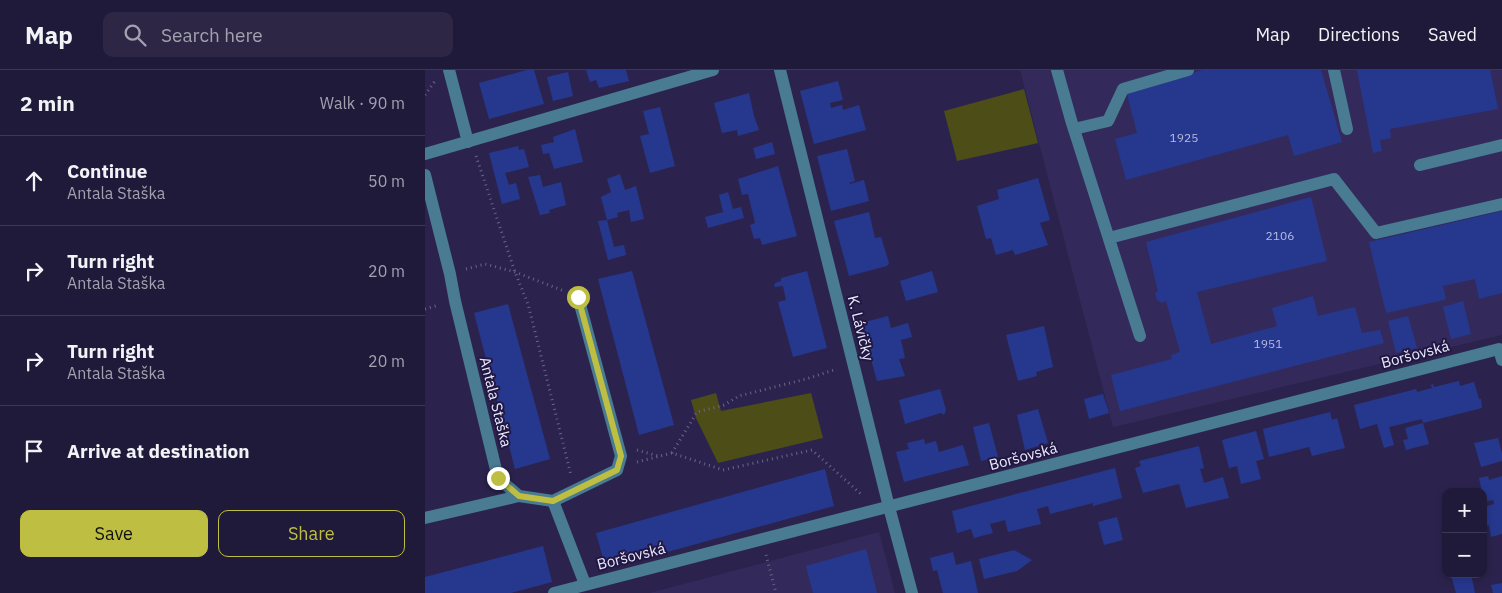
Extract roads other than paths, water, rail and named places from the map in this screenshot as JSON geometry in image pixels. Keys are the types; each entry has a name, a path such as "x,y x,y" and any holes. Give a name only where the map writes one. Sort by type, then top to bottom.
{"street":[{"path":"449,70 470,141"},
{"path":"425,154 713,70"},
{"name":"K. Lávičky","path":"780,70 912,593"},
{"path":"1057,70 1073,129 1140,336"},
{"path":"1073,129 1108,121 1123,89 1188,70"},
{"path":"1333,70 1347,129"},
{"path":"1420,165 1502,145"},
{"name":"Antala Staška","path":"425,175 498,478 519,496"},
{"path":"1109,238 1334,179 1376,233 1502,204"},
{"path":"425,518 519,496 553,501 617,470 621,456 578,297"},
{"name":"Boršovská","path":"554,593 876,510 1501,354"},
{"path":"553,501 585,584"}]}
